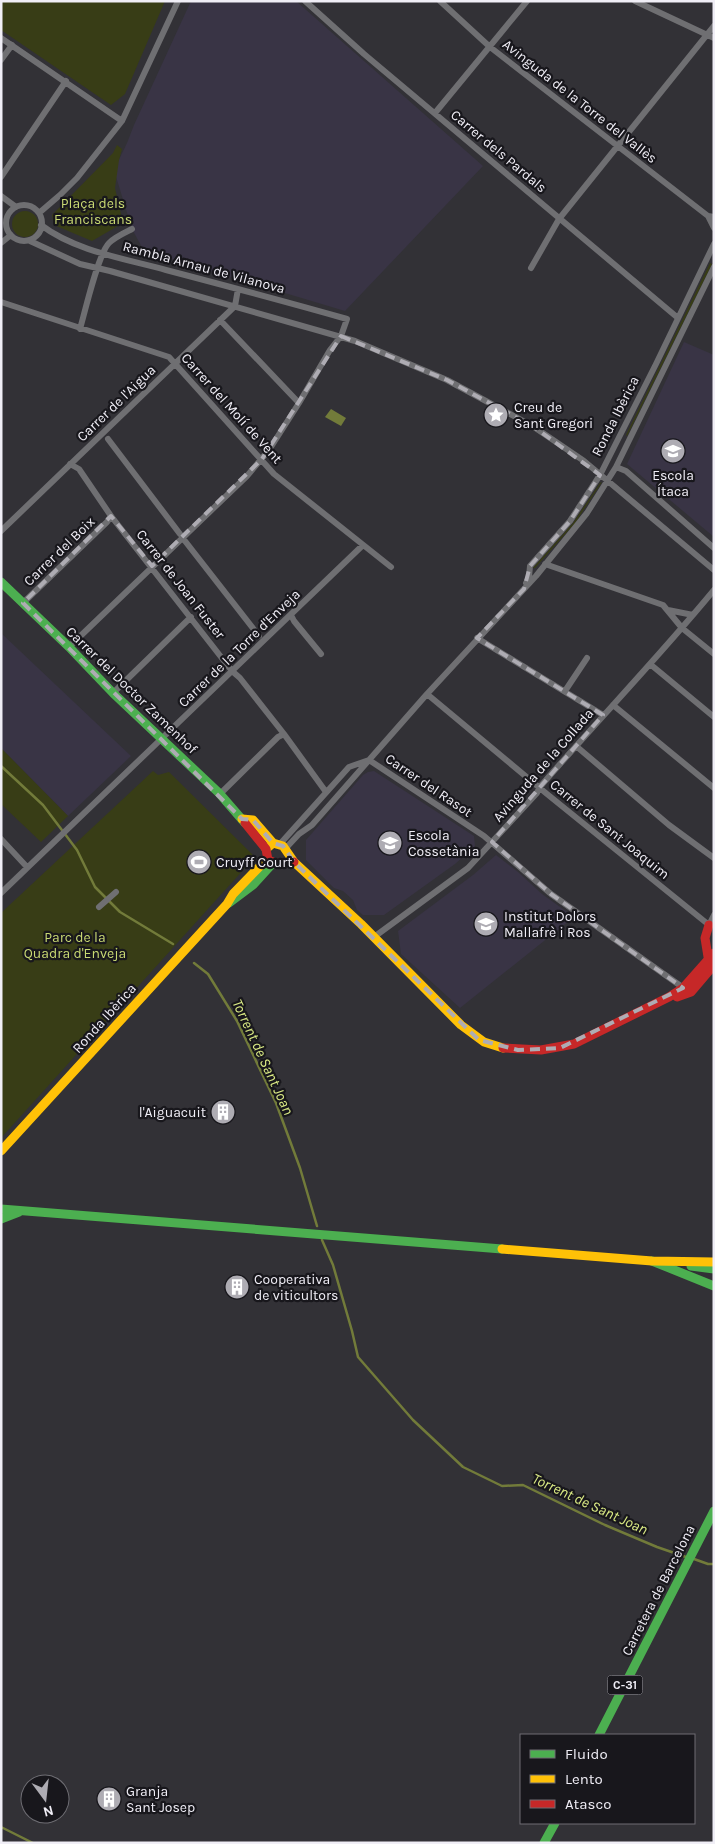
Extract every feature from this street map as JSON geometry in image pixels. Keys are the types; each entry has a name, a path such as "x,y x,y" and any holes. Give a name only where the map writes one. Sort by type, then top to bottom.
{"main road":[{"name":"Carrer del Doctor Zamenhof","path":"1,582 69,647 113,693 220,794 242,819 253,820 279,850"},
{"path":"279,850 280,863 270,861 279,850"},
{"path":"279,850 374,937 467,1030 486,1044 518,1050 560,1048 574,1044 669,997 678,997 687,990 711,963 705,938 712,928"},
{"name":"Ronda Ibèrica","path":"1,1152 227,904 232,894 270,861"},
{"path":"1,1209 19,1212"},
{"path":"1,1219 30,1210 242,1229 652,1261 714,1262"},
{"path":"652,1261 714,1286"},
{"path":"674,1262 680,1265 714,1269"},
{"path":"698,1540 714,1502"},
{"name":"Carretera de Barcelona","path":"600,1734 714,1511"},
{"path":"698,1540 714,1516"},
{"path":"546,1841 554,1824"}],"street":[{"path":"39,213 77,178 122,121 178,1"},
{"name":"Carrer dels Pardals","path":"305,1 364,54 678,318"},
{"name":"Avinguda de la Torre del Vallès","path":"440,1 490,47 618,147 711,216 714,228"},
{"path":"435,113 526,1"},
{"path":"635,1 710,36"},
{"path":"531,268 559,219 710,36 714,26"},
{"path":"1,38 122,121"},
{"path":"1,60 12,46"},
{"path":"1,177 66,82"},
{"path":"1,196 16,206 28,205 39,213 42,218 39,233 30,241 20,240 11,235 3,220 16,206"},
{"name":"Rambla Arnau de Vilanova","path":"41,225 53,235 90,250 347,319 341,336"},
{"path":"714,228 714,234"},
{"path":"80,329 97,268 107,245 132,229"},
{"path":"1,243 11,235"},
{"name":"Rambla Arnau de Vilanova","path":"30,241 80,264 341,336 436,374 534,427 600,475 714,570"},
{"name":"Ronda Ibèrica","path":"524,589 529,577 530,566 570,520 600,475 714,244"},
{"name":"Ronda Ibèrica","path":"279,850 312,825 477,638 524,589 578,526 616,467 714,267"},
{"path":"235,306 238,289"},
{"name":"Carrer del Molí de Vent","path":"1,302 169,357 274,474 391,567"},
{"name":"Carrer de l'Aigua","path":"1,531 235,306"},
{"path":"220,320 299,403"},
{"path":"69,647 247,476 262,459 299,403 330,350 341,336"},
{"path":"108,439 180,534"},
{"name":"Carrer de Joan Fuster","path":"70,464 79,469 111,516 152,566 232,671 240,678 281,736 326,792"},
{"path":"616,467 626,471 714,548"},
{"name":"Carrer del Boix","path":"23,603 111,516"},
{"path":"186,541 259,636"},
{"name":"Carrer de la Torre d'Enveja","path":"1,893 363,545"},
{"path":"545,564 663,605 682,628 714,654"},
{"name":"Avinguda de la Collada","path":"374,937 468,868 537,793 539,788 714,590"},
{"path":"668,610 693,615"},
{"path":"291,615 294,622 321,654"},
{"path":"113,693 191,617"},
{"path":"477,638 603,715"},
{"path":"565,691 587,658"},
{"path":"650,664 714,717"},
{"name":"Carrer de Sant Joaquim","path":"427,694 539,788 712,928"},
{"path":"613,705 714,788"},
{"path":"220,794 281,736"},
{"path":"576,746 669,825 714,858"},
{"name":"Ronda Ibèrica","path":"279,850 349,767 369,760"},
{"name":"Carrer del Rasot","path":"369,760 484,836 551,894 687,990"},
{"path":"1,839 27,867"},
{"path":"99,907 116,892"},
{"path":"712,928 714,915"}],"highlighted area":[{"path":"341,336 447,380 534,427 584,461 600,475 570,521 530,566 524,589 477,638 603,715 492,842 551,894 683,988 560,1048 518,1050 479,1040 294,862 283,846 273,843 253,820 242,819 23,603 111,516 152,566 262,459"}],"shaded area":[{"path":"191,1 296,1 483,166 345,311 144,251 132,229 114,170"},
{"name":"Escola Ítaca","path":"684,342 714,355 714,537 627,464"},
{"path":"331,409 346,418 341,426 325,417"},
{"path":"1,633 131,756 68,816 1,748"},
{"name":"Escola Cossetània","path":"374,771 474,836 475,846 455,864 384,915 363,915 357,910 353,900 343,891 334,888 306,860 306,840 363,775"},
{"name":"Institut Dolors Mallafrè i Ros","path":"496,855 542,894 574,917 460,1008 401,954 398,931 473,875"}],"green space":[{"path":"1,1 165,1 125,94 111,105 1,30"},
{"name":"Plaça dels Franciscans","path":"117,145 122,149 115,188 123,223 92,241 54,225 52,215 113,153"},
{"path":"25,211 34,215 38,224 34,233 25,237 16,233 12,224 16,215"},
{"path":"710,263 712,264 627,436 626,435"},
{"path":"602,482 575,523 533,568 573,523"},
{"path":"1,748 68,816 41,842 1,804"},
{"name":"Parc de la Quadra d'Enveja","path":"153,771 158,775 169,772 255,857 1,1138 1,913"}],"waterway":[{"name":"Torrent de Sant Joan","path":"1,766 43,805 77,850 95,887 120,912 173,944"},
{"name":"Torrent de Sant Joan","path":"194,963 208,974 237,1021 276,1103 300,1168 317,1226"},
{"name":"Torrent de Sant Joan","path":"322,1240 333,1265 358,1357 413,1420 463,1467 502,1486 523,1485 605,1525 686,1557"},
{"name":"Torrent de Sant Joan","path":"694,1559 714,1564"},
{"path":"1,1827 33,1843"}],"traffic: fast":[{"path":"1,582 69,647 113,693 219,793 245,823"},
{"path":"229,903 253,885 273,863"},
{"path":"1,1209 502,1249"},
{"path":"1,1219 19,1212"},
{"path":"652,1261 714,1286"},
{"path":"691,1266 714,1269"},
{"path":"600,1734 714,1511"},
{"path":"544,1843 554,1824"}],"traffic: slow":[{"path":"242,819 253,820 273,843"},
{"path":"266,849 273,843 283,846 294,862 361,924 461,1025 484,1042 503,1048"},
{"path":"1,1151 227,904 233,894 267,859"},
{"path":"502,1249 652,1261 714,1262"}],"traffic: jam":[{"path":"245,823 266,849 268,860 275,863 294,862"},
{"path":"709,925 705,938 709,963"},
{"path":"503,1048 541,1050 574,1044 669,997 683,988 714,953"},
{"path":"677,997 691,992 714,965"}],"place":[{"name":"Creu de Sant Gregori","path":"496,415"},
{"name":"Escola Ítaca","path":"673,451"},
{"name":"Escola Cossetània","path":"390,843"},
{"name":"Cruyff Court","path":"199,862"},
{"name":"Institut Dolors Mallafrè i Ros","path":"486,924"},
{"name":"l'Aiguacuit","path":"223,1112"},
{"name":"Cooperativa de viticultors","path":"237,1287"},
{"name":"Granja Sant Josep","path":"109,1799"}]}
